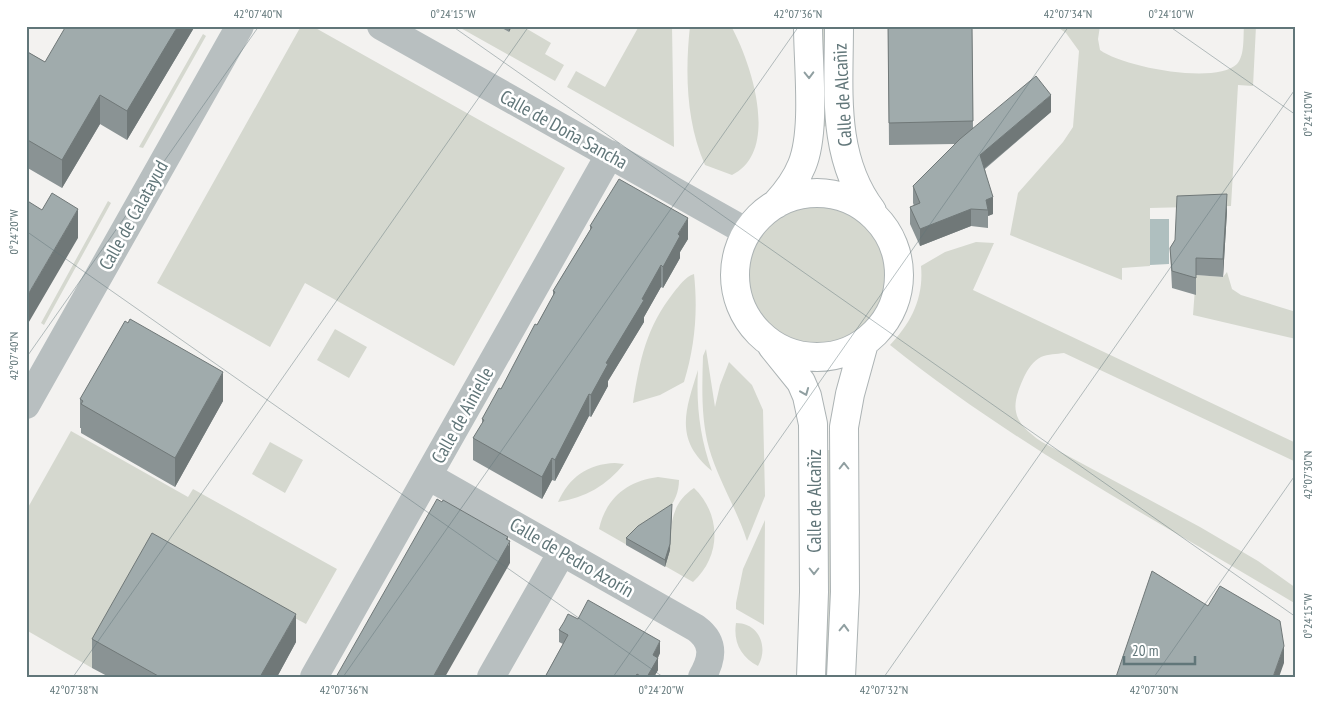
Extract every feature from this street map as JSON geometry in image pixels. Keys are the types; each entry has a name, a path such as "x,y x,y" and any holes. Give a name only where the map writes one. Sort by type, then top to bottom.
{"main road":[{"name":"Calle de Alcañiz","path":"776,204 795,179 807,149 809,116 808,26"},
{"name":"Calle de Alcañiz","path":"839,26 842,145 854,183 875,216"},
{"path":"828,193 845,197 861,205 875,216 895,246 899,263 900,280 891,312 882,326 864,343 837,355 807,357 786,351 766,340 744,314 735,281 735,264 747,232 755,221 776,204 801,194 828,193"},
{"name":"Calle de Alcañiz","path":"766,340 793,370 801,382 811,410 813,424 814,592 811,677"},
{"name":"Calle de Alcañiz","path":"841,677 845,592 844,427 850,394 864,343"}],"street":[{"name":"Calle de Calatayud","path":"26,405 240,26"},
{"name":"Calle de Doña Sancha","path":"381,26 747,232"},
{"name":"Calle de Ainielle","path":"314,677 610,154"},
{"name":"Calle de Pedro Azorín","path":"428,476 696,628 705,635 710,645 711,656 702,677"},
{"path":"491,677 562,552"}],"shaded area":[{"path":"301,26 312,26 565,168 454,366 305,283 270,347 157,283"},
{"path":"457,26 498,26 509,32 512,26 522,26 551,43 545,54 564,65 555,81"},
{"path":"639,26 672,26 674,147 567,87 576,71 605,87"},
{"path":"690,26 731,26 739,42 753,83 758,127 755,147 747,163 732,175 705,165 694,132 688,97"},
{"path":"821,26 826,26 827,126 822,127"},
{"path":"1056,26 1100,26 1098,39 1100,50 1128,62 1169,71 1210,73 1226,70 1237,64 1242,51 1244,26 1256,26 1253,86 1238,85 1231,206 1150,208 1150,266 1122,268 1122,280 1010,235 1018,193 1063,142 1073,127 1079,51 1066,33"},
{"path":"203,34 206,36 143,148 139,147"},
{"path":"108,201 111,203 44,325 41,323"},
{"path":"817,207 843,212 855,218 865,227 874,237 880,249 885,275 880,301 874,313 865,323 855,332 843,338 817,343 791,338 779,332 769,323 760,313 754,301 749,275 754,249 760,237 769,227 779,218 791,212"},
{"path":"1150,219 1169,219 1169,264 1150,265"},
{"path":"976,242 994,243 973,290 1296,443 1296,462 1064,353 1044,356 1036,361 1024,377 1016,398 1016,414 1032,435 1258,561 1296,588 1296,604 1037,449 938,382 890,345 910,319 918,299 921,266 945,252"},
{"path":"1227,272 1232,289 1241,295 1296,312 1296,339 1193,315 1196,275 1223,277"},
{"path":"694,274 695,328 684,382 660,395 633,403 638,372 646,344 657,318 674,292 685,279"},
{"path":"335,329 367,347 349,378 317,360"},
{"path":"706,349 715,407 720,385 729,362 752,385 763,410 765,496 747,541 717,472 706,437 702,391 703,356"},
{"path":"698,370 700,421 704,446 712,471 692,448 687,436 686,424 689,399"},
{"path":"71,431 188,497 193,489 337,569 306,624 291,616 152,561 92,668 26,630 26,511"},
{"path":"270,442 303,460 285,493 252,474"},
{"path":"826,450 831,450 832,592 829,677 824,677"},
{"path":"615,463 624,464 603,484 586,494 558,502 562,493 580,474 596,466"},
{"path":"658,477 679,480 678,491 674,501 661,518 627,545 599,529 607,508 620,493 637,482"},
{"path":"694,488 710,511 714,536 709,561 693,582 665,566 674,514 684,496"},
{"path":"765,520 764,625 736,609 736,603 743,569"},
{"path":"736,623 751,627 760,637 762,651 758,666 747,658 737,643"}],"building":[{"path":"66,26 178,26 127,111 100,95 62,160 26,139 26,51 45,62"},
{"path":"888,26 972,26 973,121 889,123"},
{"path":"1036,76 1051,95 980,155 993,197 986,200 988,210 971,209 920,229 910,207 920,203 913,186 960,139"},
{"path":"619,179 688,218 678,234 680,236 663,267 661,265 642,299 644,300 606,363 608,364 591,395 589,394 555,460 552,458 542,477 473,438 499,388 501,389 535,324 537,325 555,292 553,291"},
{"path":"52,193 78,209 26,298 26,200 42,210"},
{"path":"1227,194 1223,259 1196,258 1196,278 1172,271 1170,248 1175,240 1177,196"},
{"path":"130,319 223,372 175,458 81,404 83,401 80,399 125,321 128,323"},
{"path":"437,499 442,502 443,500 508,537 506,539 510,541 433,677 336,677"},
{"path":"672,504 670,544 665,560 626,538 638,526"},
{"path":"152,533 296,614 260,677 160,677 92,639"},
{"path":"1152,571 1208,606 1220,586 1280,621 1284,646 1273,677 1116,677"},
{"path":"588,600 660,641 653,655 658,658 647,677 637,674 635,677 545,677 568,635 559,630 568,614 578,619"}]}
